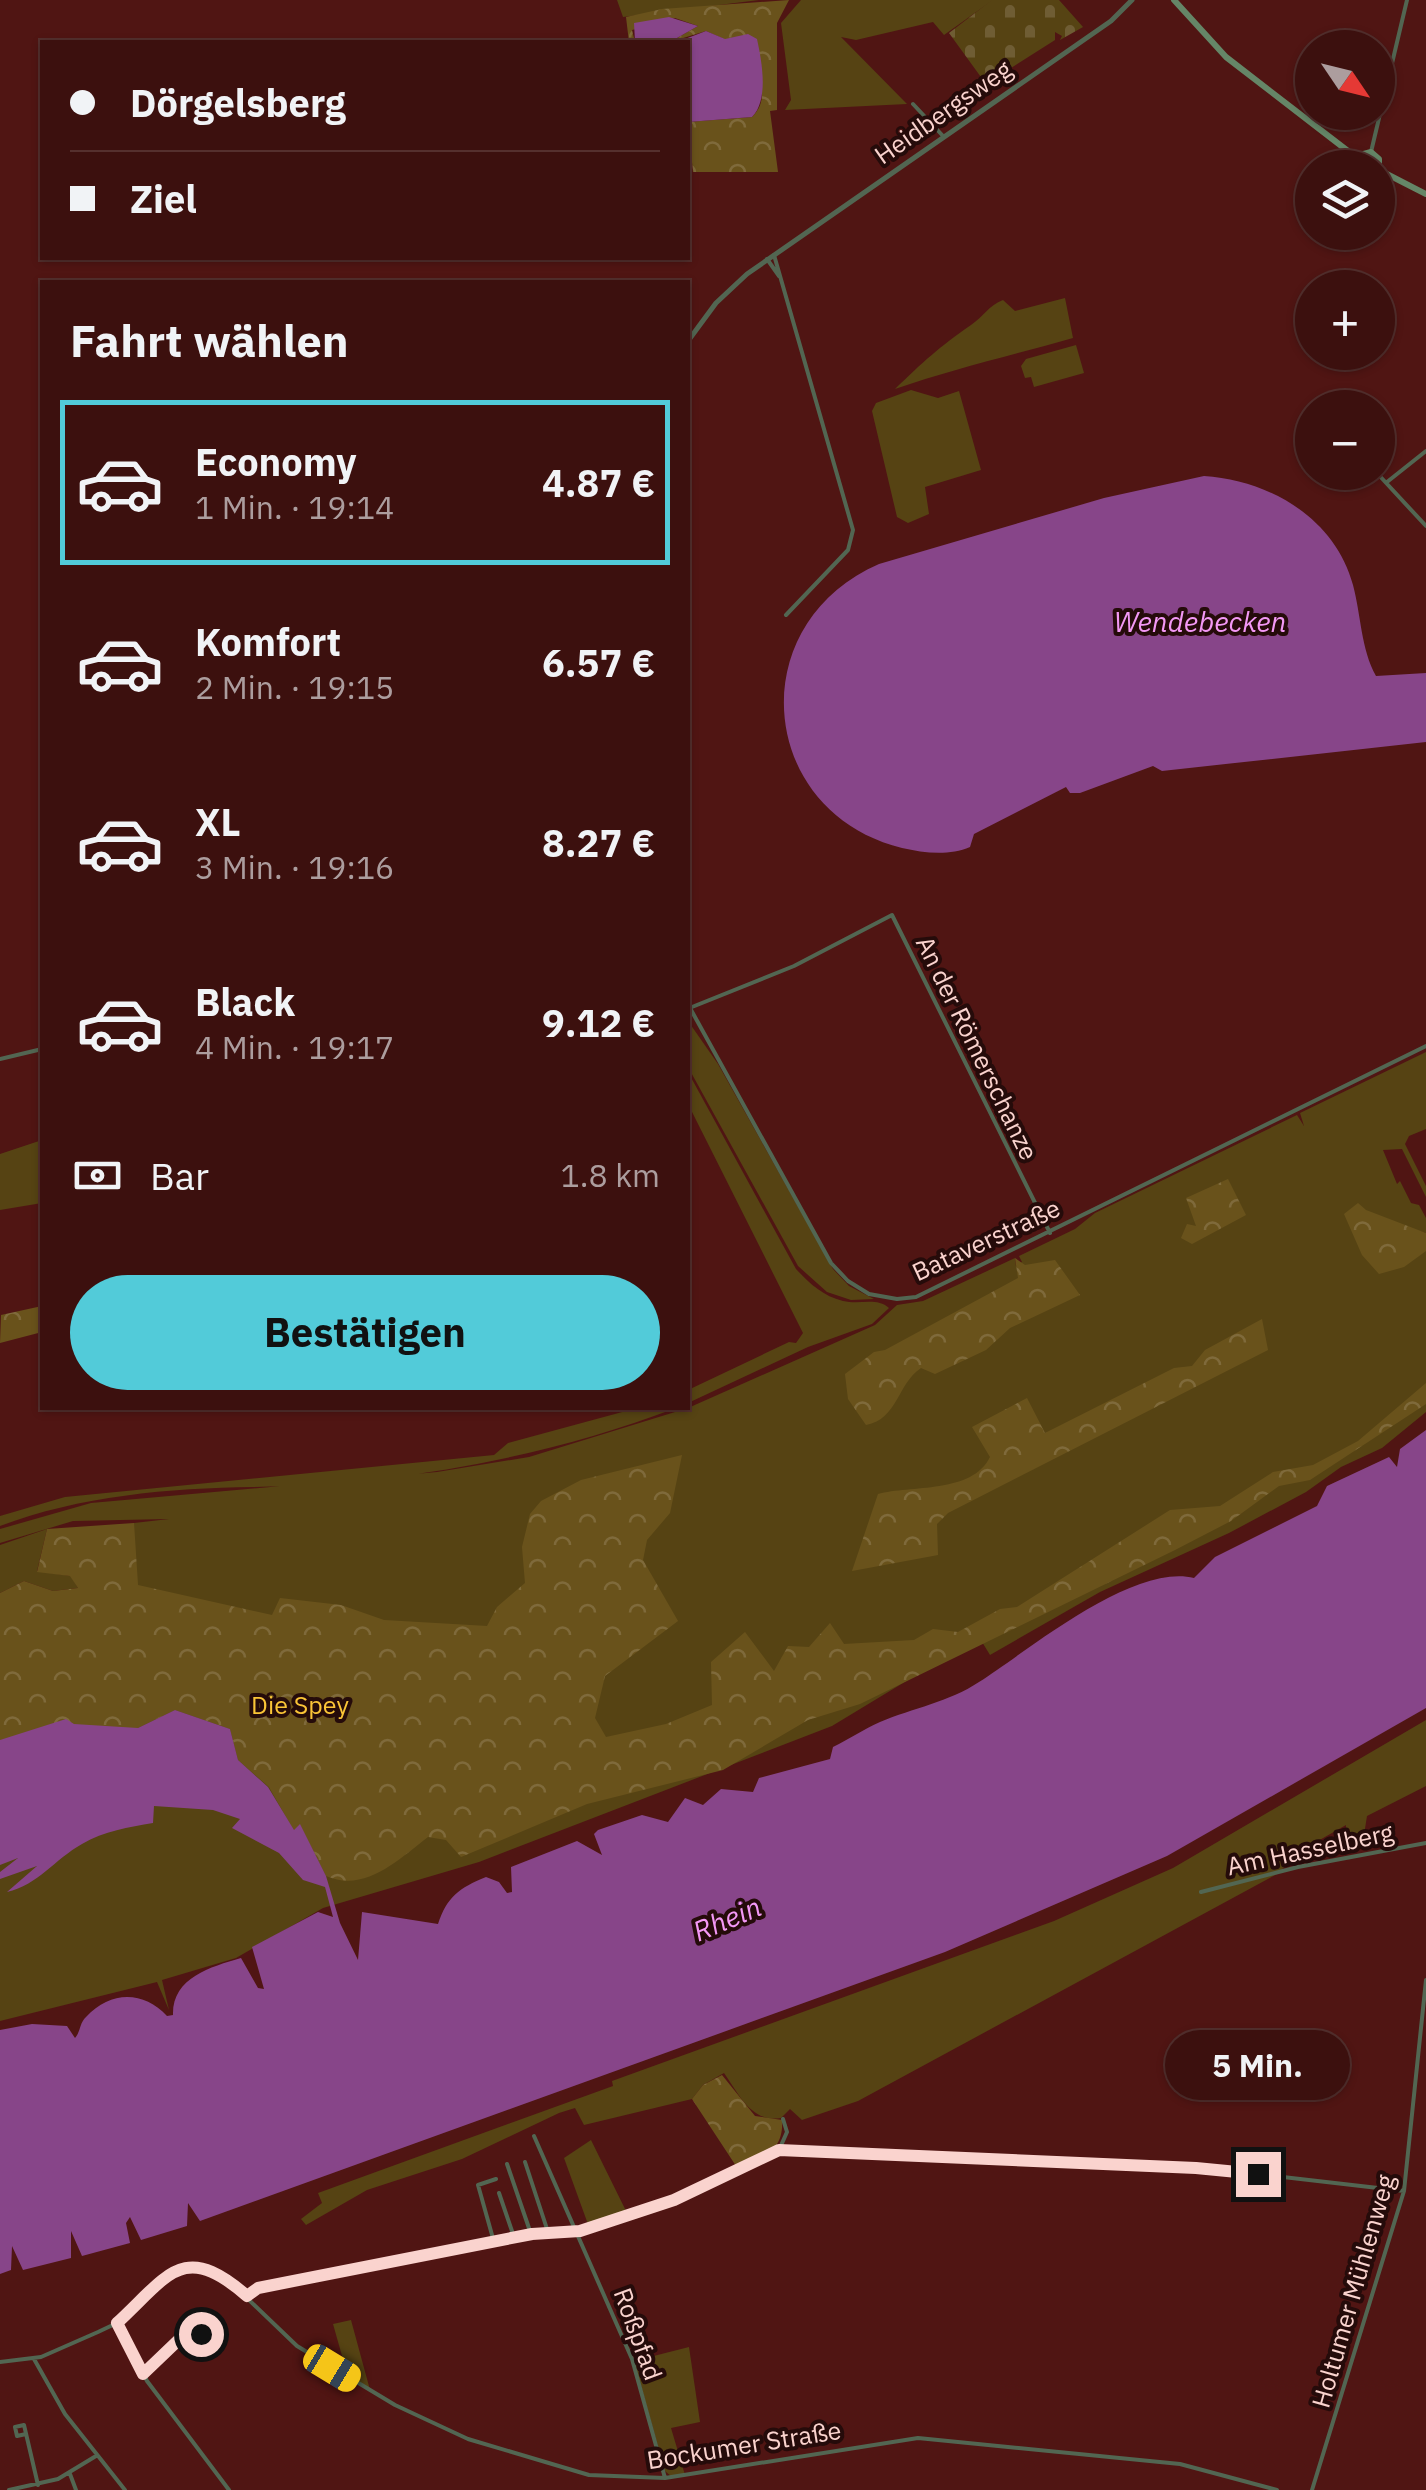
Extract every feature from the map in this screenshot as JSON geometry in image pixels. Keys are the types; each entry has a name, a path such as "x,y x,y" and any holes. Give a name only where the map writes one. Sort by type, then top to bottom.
{"main road":[{"path":"1174,0 1226,58 1347,150"},
{"path":"1395,179 1426,194"}],"street":[{"name":"Heidbergsweg","path":"767,260 1112,21 1132,0"},
{"path":"1371,150 1407,0"},
{"path":"913,104 943,136"},
{"path":"774,254 853,530 848,550 786,615"},
{"path":"690,338 729,290 767,260 784,284"},
{"path":"1395,476 1426,451"},
{"path":"1394,490 1426,526"},
{"name":"An der Römerschanze","path":"690,1005 790,967 892,915 1050,1233"},
{"name":"Bataverstraße","path":"690,1010 831,1263 860,1290 886,1298 916,1296 1426,1046"},
{"path":"0,1059 40,1049"},
{"name":"Am Hasselberg","path":"1202,1892 1298,1866 1426,1843"},
{"name":"Holtumer Mühlenweg","path":"1312,2490 1404,2191 1426,1980"},
{"path":"779,2150 787,2132 784,2119"},
{"name":"Roßpfad","path":"534,2136 632,2359 665,2478"},
{"path":"247,2296 258,2288 514,2237 574,2232 674,2200 779,2150 1196,2168 1404,2191"},
{"path":"526,2162 548,2232"},
{"path":"507,2164 532,2234"},
{"path":"494,2242 478,2185 496,2178"},
{"path":"499,2192 514,2237"},
{"name":"Bockumer Straße","path":"0,2362 34,2359 117,2323 169,2276 185,2267 202,2266 216,2270 280,2332 314,2358 446,2430 589,2476 665,2478 918,2438 1180,2464 1277,2490"},
{"path":"117,2323 143,2374 229,2490"},
{"path":"143,2374 192,2330"},
{"path":"34,2359 58,2404 126,2490"},
{"path":"26,2434 38,2485"},
{"path":"9,2490 70,2474 96,2456"},
{"path":"70,2474 76,2490"}],"green space":[{"path":"617,0 759,0 623,17"},
{"path":"789,0 777,23 777,110 770,111 778,172 693,172 690,122 752,117 759,108 762,88 738,39 724,39 706,31 674,40 698,26 675,18 632,30 634,40 629,40 626,17 662,9"},
{"path":"801,0 993,0 944,35 933,22 856,40 841,37 907,104 785,110 791,100 781,23"},
{"path":"992,0 1059,0 1083,27 1060,40 1062,36 1055,32 1055,40 986,84 949,33"},
{"path":"1065,298 1073,338 895,389 998,302 1003,300 1015,311"},
{"path":"1076,345 1084,373 1034,387 1031,377 1025,378 1021,366 1026,359"},
{"path":"911,390 938,398 959,391 981,470 925,487 929,514 908,523 897,517 872,411 876,403"},
{"path":"690,1024 718,1064 833,1269 849,1286 874,1299 851,1300 827,1292 798,1266 690,1071"},
{"name":"Die Spey","path":"1426,1052 1426,1129 1409,1136 1405,1144 1426,1186 1426,1197 1402,1149 1383,1150 1397,1184 1400,1181 1411,1203 1419,1205 1426,1218 1426,1233 1349,1210 1426,1235 1426,1412 1382,1448 1341,1467 1306,1492 1229,1533 1100,1592 990,1655 979,1637 832,1726 479,1862 323,1908 236,1958 162,1980 169,2010 157,1982 0,2021 0,1608 121,1604 134,1523 169,1519 73,1521 0,1543 0,1529 91,1503 437,1472 529,1457 690,1410 875,1325 897,1305 923,1301 1015,1258 1016,1266 1022,1262 1019,1256 1075,1229 1095,1213 1297,1115 1304,1126 1300,1113"},
{"path":"690,1076 796,1269 817,1289 836,1299 879,1303 889,1308 872,1324 808,1347 690,1402 690,1389 789,1342 796,1343 803,1333 690,1108"},
{"path":"40,1141 40,1203 0,1210 0,1154"},
{"path":"1228,1179 1246,1215 1192,1244 1181,1238 1187,1224 1196,1226 1186,1198"},
{"path":"1358,1203 1366,1210 1426,1233 1426,1251 1404,1267 1379,1274 1362,1255 1344,1214"},
{"path":"1015,1258 1025,1265 1055,1260 1080,1295 1010,1328 986,1350 935,1374 921,1368 885,1416 866,1425 848,1399 845,1374 874,1352 885,1350 1018,1278"},
{"path":"40,1306 40,1333 0,1343 1,1315"},
{"path":"1262,1319 1268,1350 948,1513 937,1524 938,1555 852,1571 878,1494 955,1483 981,1469 990,1457 972,1427 1027,1398 1045,1433 1174,1368 1192,1366 1205,1350"},
{"path":"1426,1383 1426,1404 1310,1480 1279,1486 1231,1521 1175,1550 860,1704 808,1720 723,1770 587,1804 461,1857 446,1840 428,1837 393,1864 368,1877 340,1880 326,1876 300,1825 294,1831 269,1787 238,1760 230,1729 175,1710 138,1728 0,1740 0,1593 24,1581 53,1591 78,1588 70,1576 37,1572 47,1529 134,1523 138,1585 272,1615 280,1598 341,1605 384,1620 487,1626 497,1607 525,1583 522,1547 530,1514 541,1501 581,1480 682,1455 670,1513 647,1540 643,1560 678,1621 605,1676 595,1718 606,1737 666,1724 712,1705 711,1662 745,1632 774,1671 788,1646 809,1647 830,1623 844,1644 914,1640 933,1629 958,1632 1000,1609 1017,1607 1170,1510 1220,1506 1273,1472 1313,1465 1358,1441"},
{"path":"630,1410 670,1410 574,1441 468,1466 361,1481 125,1496 61,1507 0,1526 0,1516 65,1497 494,1455 508,1443"},
{"path":"47,1529 37,1571 71,1576 78,1588 53,1591 24,1581 0,1593 0,1545"},
{"path":"1426,1720 1426,1786 1367,1816 1364,1835 1346,1836 1346,1825 1302,1850 1277,1874 858,2101 802,2120 790,2109 781,2118 771,2118 747,2105 724,2073 703,2085 692,2099 584,2125 575,2108 559,2113 462,2159 367,2190 306,2225 301,2219 322,2203 318,2193 613,2086 612,2081 1054,1921 1173,1868"},
{"path":"722,2075 755,2116 782,2120 776,2146 738,2169 692,2099 703,2085"},
{"path":"591,2140 628,2215 589,2227 564,2158"},
{"path":"351,2320 370,2390 348,2377 333,2324"},
{"path":"689,2347 700,2422 671,2428 685,2475 672,2477 665,2471 634,2361"}],"water":[{"path":"669,17 698,26 674,40 635,40 634,23"},
{"path":"706,31 725,39 748,34 757,39 762,91 752,117 690,122 690,40 682,40"},
{"name":"Wendebecken","path":"1204,476 1252,485 1275,495 1315,522 1331,540 1353,585 1364,643 1376,676 1426,673 1426,742 1162,771 1153,766 1080,793 1070,793 1066,787 974,834 970,847 945,853 902,848 854,828 818,797 795,758 784,715 787,671 804,629 834,592 879,564 1104,498"},
{"name":"Rhein","path":"1426,1430 1426,1708 1167,1856 945,1952 200,2221 188,2203 187,2226 141,2240 130,2217 126,2223 130,2243 82,2256 71,2231 71,2258 23,2270 12,2246 11,2270 0,2274 0,2030 32,2024 67,2026 75,2038 96,2008 127,1997 148,2002 167,2016 173,2015 174,2002 186,1983 206,1970 241,1958 258,1988 264,1989 252,1947 318,1912 333,1917 325,1887 303,1880 279,1853 232,1828 240,1819 213,1810 154,1806 153,1823 90,1840 28,1884 7,1892 37,1866 0,1879 0,1872 18,1858 0,1865 0,1740 66,1719 74,1724 138,1728 175,1710 230,1729 238,1760 268,1787 294,1830 300,1824 326,1876 340,1923 358,1960 362,1912 438,1924 455,1895 486,1877 499,1882 507,1893 512,1892 511,1867 577,1841 602,1855 594,1834 598,1830 642,1815 668,1822 685,1798 703,1805 721,1789 753,1792 759,1778 830,1759 833,1747 880,1722 967,1689 1112,1596 1169,1577 1194,1578 1215,1557 1317,1506 1327,1486 1389,1457 1397,1467 1400,1449"}],"route":[{"path":"201,2334 189,2330 143,2374 117,2323 169,2276 185,2267 216,2270 247,2296 253,2289 532,2234 580,2231 674,2200 779,2150 1258,2174"}]}
